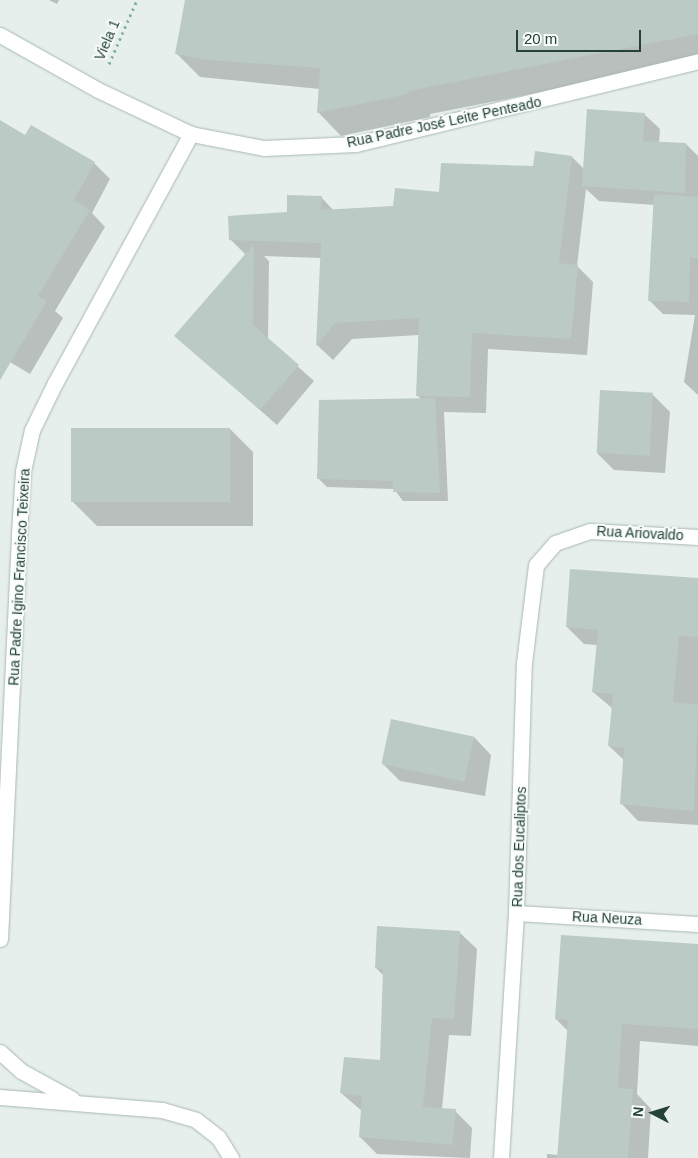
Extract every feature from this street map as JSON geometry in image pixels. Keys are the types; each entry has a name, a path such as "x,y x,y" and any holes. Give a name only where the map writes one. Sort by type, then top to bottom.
{"street":[{"name":"Rua Padre José Leite Penteado","path":"0,35 98,90 191,134 264,148 356,144 698,61"},
{"name":"Rua Padre Igino Francisco Teixeira","path":"0,940 20,516 23,471 32,430 54,383 191,134"},
{"name":"Rua Ariovaldo","path":"555,543 590,530 698,537"},
{"name":"Rua dos Eucaliptos","path":"501,1158 516,913 529,604 536,565 555,543"},
{"name":"Rua Neuza","path":"516,913 698,924"},
{"path":"0,1052 21,1071 78,1102"},
{"path":"0,1097 162,1110 196,1120 218,1137 231,1158"}],"path":[{"name":"Viela 1","path":"98,90 137,0"}],"building":[{"path":"185,0 698,0 698,34 408,91 408,94 317,113 320,68 208,60 175,54"},
{"path":"587,109 645,113 643,141 686,143 685,193 582,186"},
{"path":"0,120 25,135 31,125 95,162 74,200 90,210 38,296 47,301 0,380"},
{"path":"535,151 572,156 559,263 578,265 571,339 472,333 470,397 416,396 419,318 335,323 316,346 321,243 229,240 228,216 287,212 287,195 322,196 321,210 393,206 395,188 439,192 441,163 533,166"},
{"path":"654,194 698,197 698,258 690,258 689,302 648,301"},
{"path":"254,244 253,325 299,365 260,410 174,336"},
{"path":"600,390 653,393 650,456 597,453"},
{"path":"435,398 440,493 393,492 393,481 317,479 319,400"},
{"path":"71,428 230,428 230,502 71,502"},
{"path":"570,569 698,578 698,637 679,636 673,702 698,705 694,811 620,804 624,748 608,746 613,694 592,692 598,630 566,627"},
{"path":"391,719 474,737 465,782 381,764"},
{"path":"377,926 460,931 454,1019 432,1018 423,1107 456,1109 452,1145 359,1137 362,1096 340,1093 344,1057 380,1060 383,969 375,968"},
{"path":"561,935 698,944 698,1029 622,1024 618,1088 633,1089 628,1158 557,1158 568,1020 555,1019"}]}
